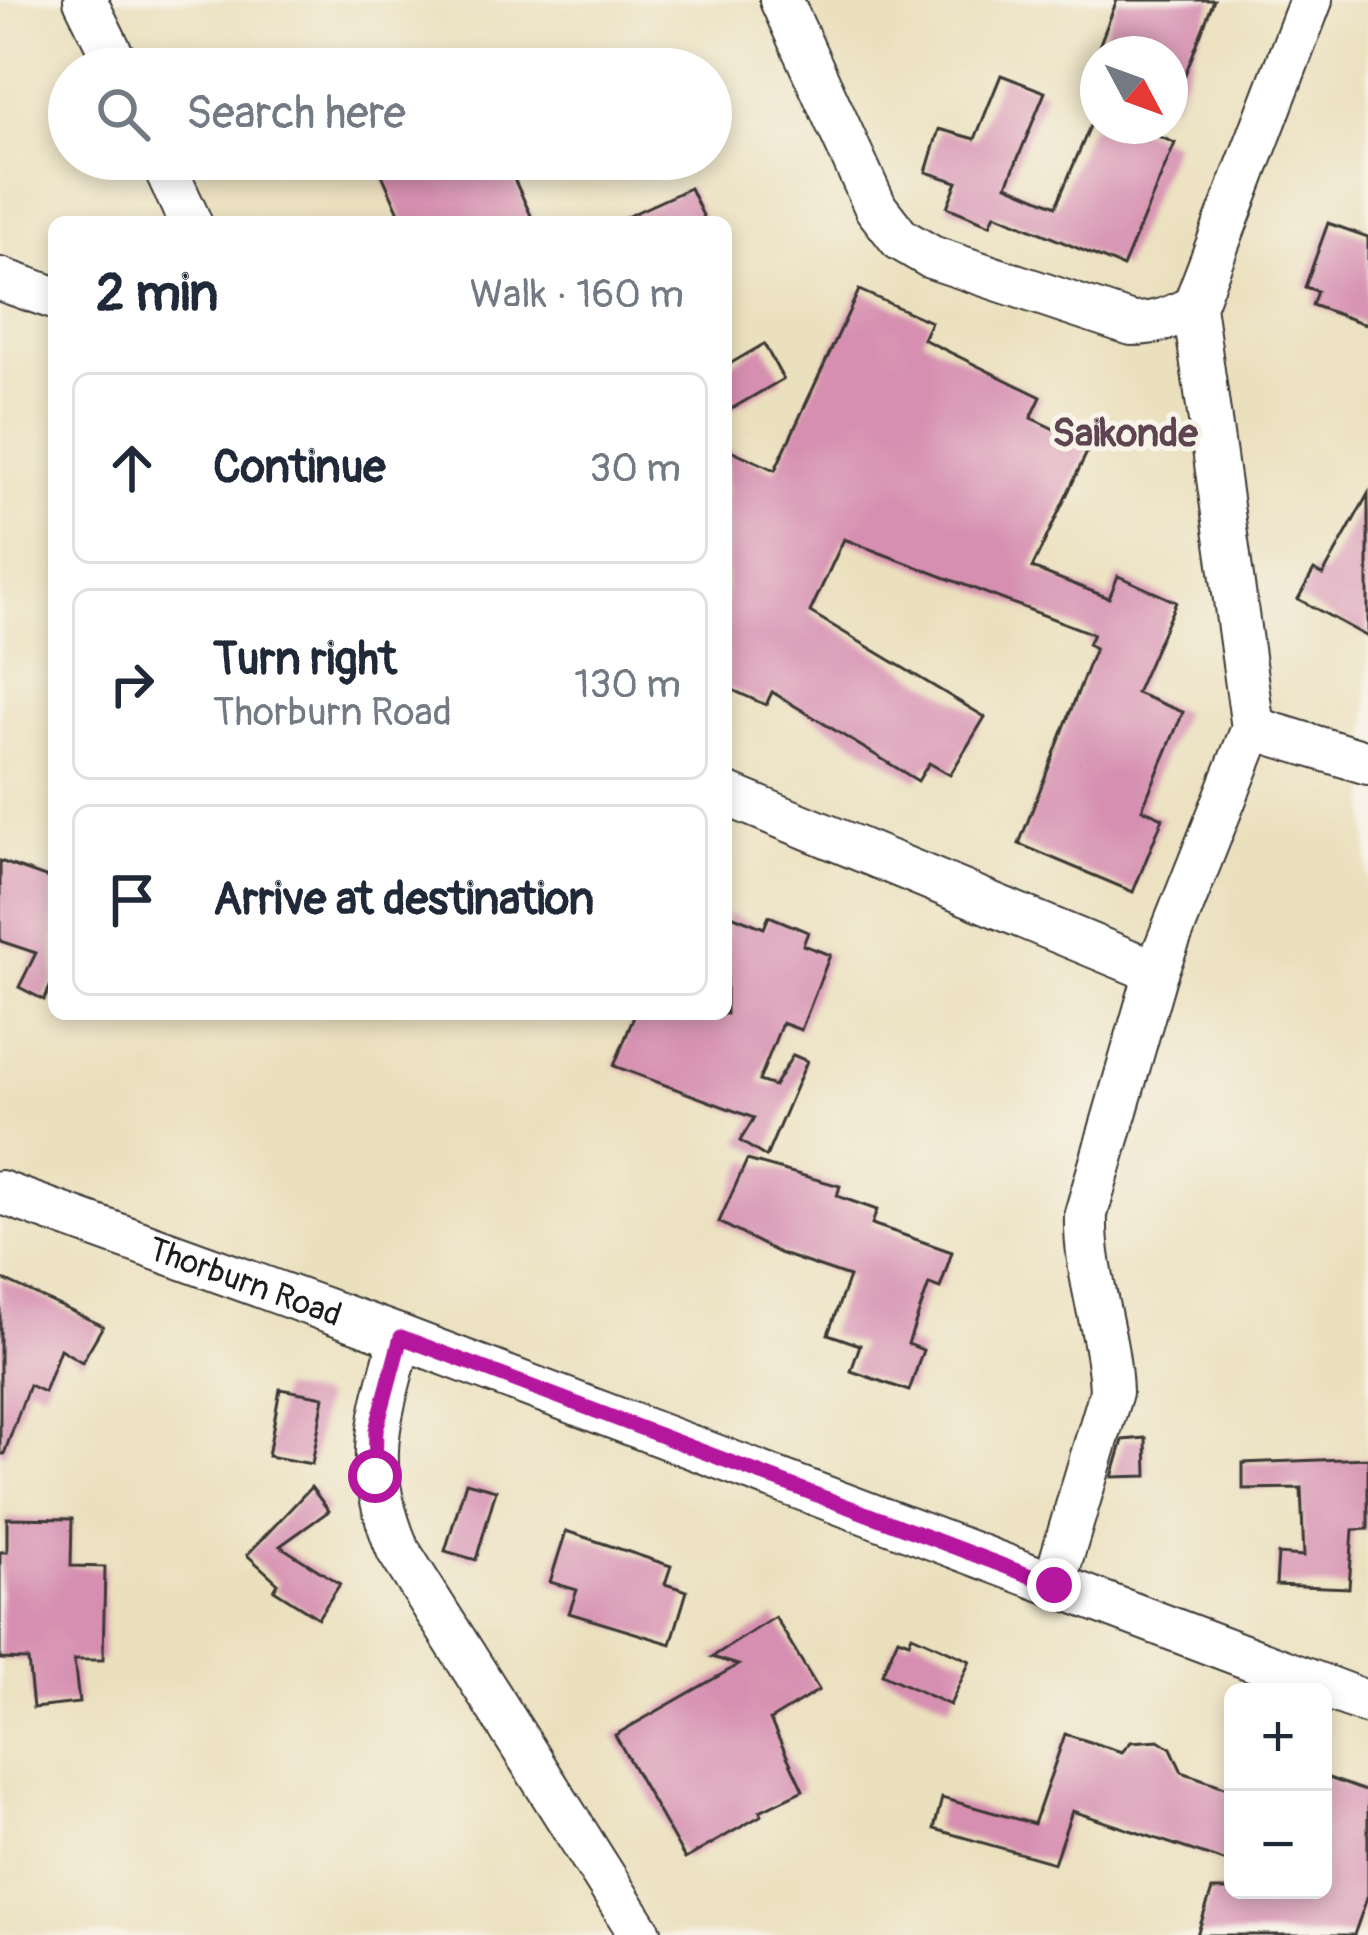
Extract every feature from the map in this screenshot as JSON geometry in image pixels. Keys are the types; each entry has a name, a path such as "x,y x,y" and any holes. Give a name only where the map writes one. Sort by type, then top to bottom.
{"street":[{"path":"85,0 108,48"},
{"path":"781,0 876,208 899,239 931,257 1132,324 1172,319 1194,306"},
{"path":"1054,1585 1111,1392 1085,1238 1086,1214 1156,972 1253,728 1194,306 1311,0"},
{"path":"171,180 187,216"},
{"path":"0,279 48,296"},
{"path":"1253,728 1368,763"},
{"path":"732,796 1156,972"},
{"name":"Thorburn Road","path":"0,1192 401,1337 1368,1703"},
{"path":"401,1337 376,1430 375,1476 383,1513 398,1550 641,1935"}],"building":[{"path":"1117,0 1214,0 1188,67 1188,36 1103,36"},
{"path":"1001,75 1045,92 1007,185 1056,206 1082,144 1175,144 1123,267 995,214 990,225 947,207 957,182 926,172 939,129 975,139"},
{"path":"385,180 515,180 531,216 400,216"},
{"path":"690,188 703,216 628,216"},
{"path":"1328,223 1368,237 1368,325 1312,305 1317,291 1305,287"},
{"path":"859,290 931,322 923,339 1041,397 1031,418 1090,446 1032,568 1109,598 1118,576 1176,602 1136,693 1183,712 1142,809 1163,818 1133,892 1019,844 1095,648 1088,644 1093,634 844,539 810,612 985,717 950,775 929,763 918,781 772,692 766,705 732,690 732,451 775,470"},
{"path":"764,344 783,379 732,409 732,363"},
{"path":"1368,494 1368,637 1298,599 1314,570 1323,575"},
{"path":"0,861 48,878 48,992 44,1000 19,987 36,953 0,941"},
{"path":"732,915 764,928 769,916 808,932 803,945 830,955 801,1030 782,1023 759,1081 774,1086 793,1055 807,1061 766,1157 740,1141 754,1118 614,1066 633,1020 732,1020"},
{"path":"747,1160 840,1186 837,1196 877,1210 872,1224 952,1252 940,1288 929,1284 908,1344 923,1350 909,1391 851,1371 860,1345 828,1334 849,1277 779,1253 719,1222"},
{"path":"0,1278 103,1326 82,1362 60,1349 44,1392 29,1385 4,1454 0,1454"},
{"path":"280,1389 324,1397 312,1464 268,1456"},
{"path":"1146,1438 1147,1476 1112,1477 1123,1440"},
{"path":"1368,1458 1368,1529 1353,1530 1349,1588 1276,1585 1278,1554 1304,1556 1301,1488 1243,1489 1243,1463"},
{"path":"466,1482 496,1490 476,1560 445,1551"},
{"path":"311,1487 329,1511 280,1546 340,1584 318,1618 274,1590 278,1583 247,1555"},
{"path":"7,1518 72,1519 71,1566 105,1567 103,1660 74,1660 79,1703 33,1708 28,1660 0,1659 0,1552 7,1552"},
{"path":"566,1531 671,1566 665,1584 687,1591 671,1644 569,1613 577,1590 550,1582"},
{"path":"775,1617 819,1690 770,1720 803,1790 685,1859 615,1735 738,1665 712,1657"},
{"path":"912,1635 970,1661 950,1705 882,1674 898,1638 909,1642"},
{"path":"1065,1734 1122,1752 1131,1742 1159,1740 1171,1748 1182,1772 1224,1787 1224,1861 1072,1811 1054,1863 934,1829 942,1798 1034,1824"},
{"path":"1332,1779 1368,1792 1368,1895 1354,1935 1197,1935 1212,1890 1224,1890 1224,1899 1332,1899"}],"district":[{"name":"Saikonde","path":"1125,432"}],"route":[{"path":"375,1476 376,1430 401,1337 1054,1585"}]}
